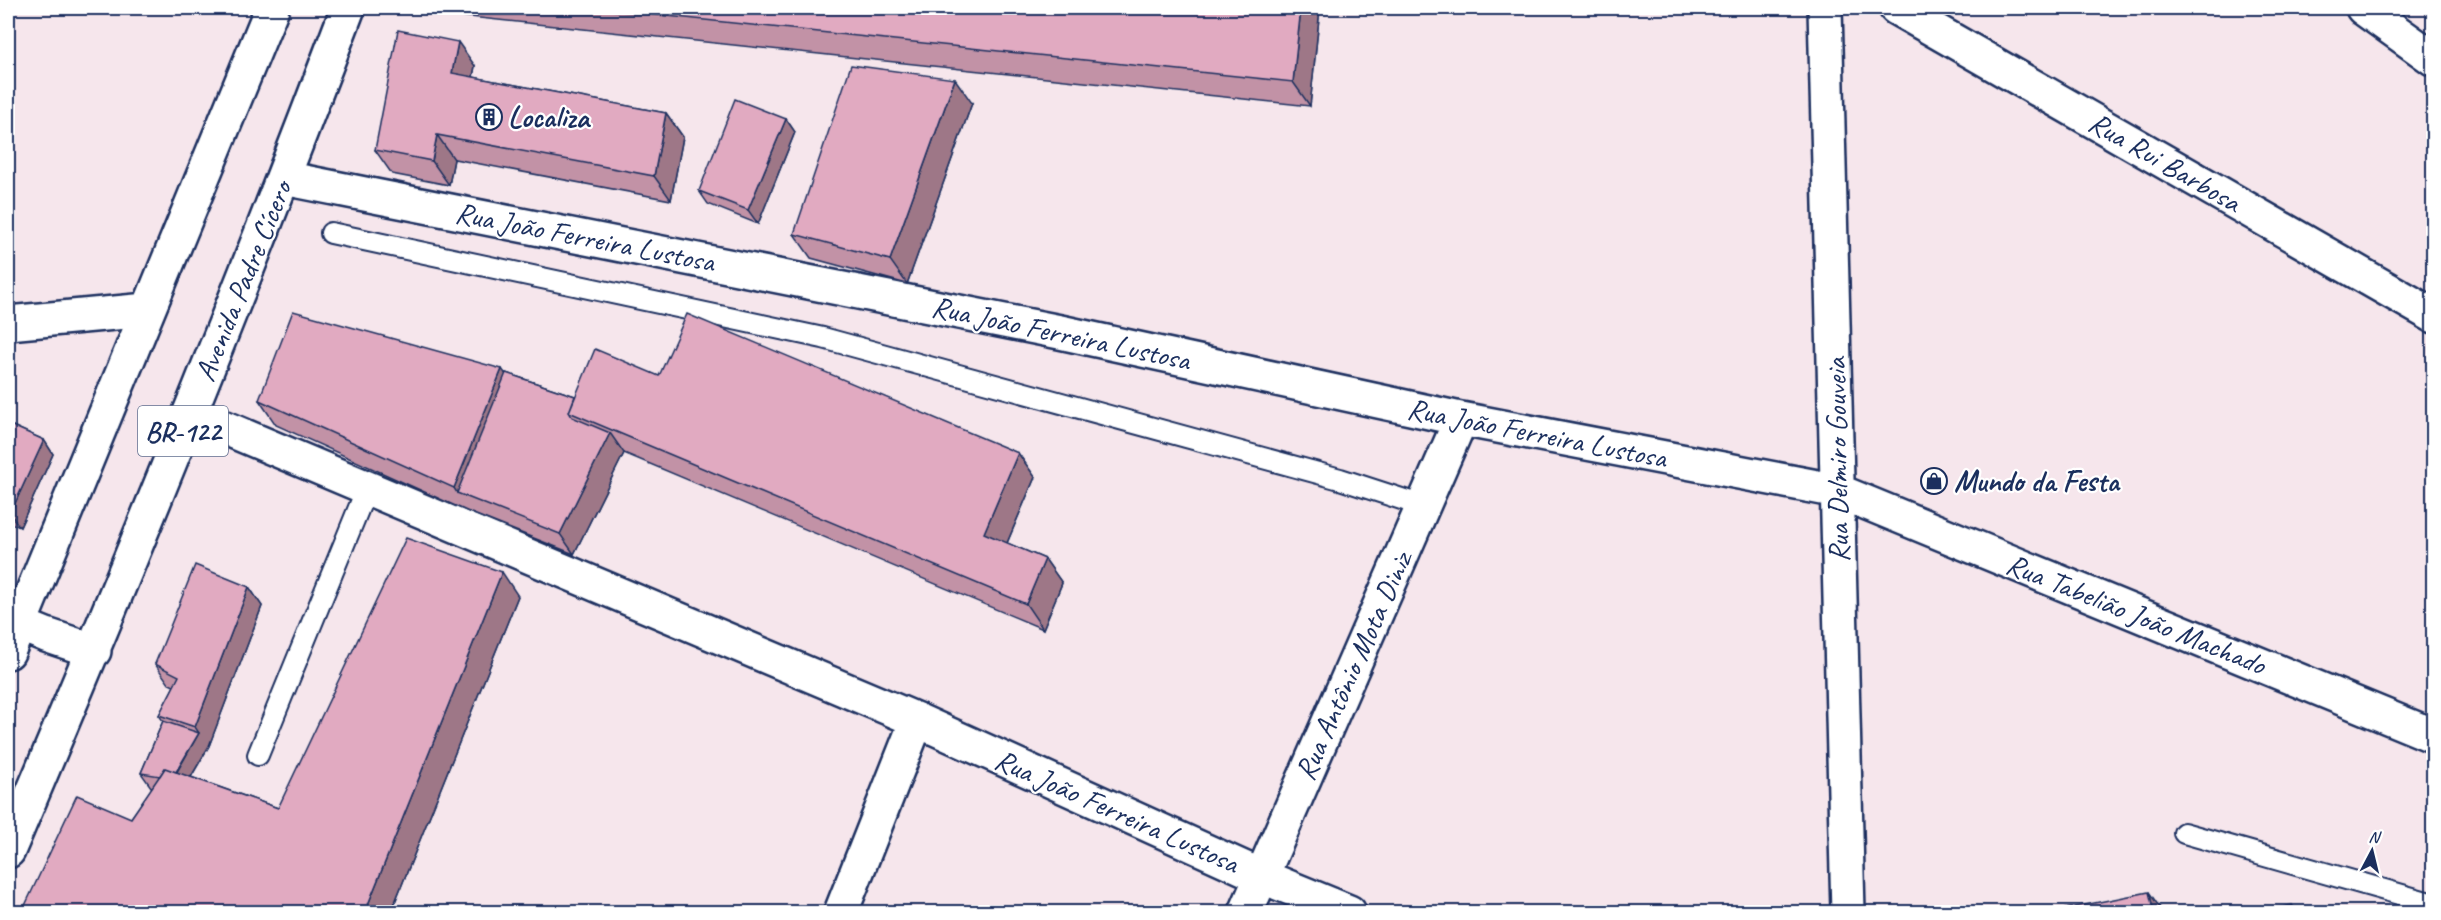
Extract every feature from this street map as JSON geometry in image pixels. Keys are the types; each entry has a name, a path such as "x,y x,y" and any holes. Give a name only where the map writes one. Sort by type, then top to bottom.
{"main road":[{"name":"BR-122","path":"13,638 272,8"},
{"name":"Avenida Padre Cícero","path":"8,851 94,651 190,413 284,178 348,8"},
{"name":"Rua Delmiro Gouveia","path":"1825,8 1848,912"},
{"name":"Rua Rui Barbosa","path":"1896,8 2433,316"},
{"path":"2363,8 2433,59"},
{"name":"Rua João Ferreira Lustosa","path":"284,178 1060,332 1461,419 1838,491"},
{"path":"8,323 147,310"},
{"name":"Rua João Ferreira Lustosa","path":"190,413 917,720 1261,876 1349,912"},
{"name":"Rua Antônio Mota Diniz","path":"1246,912 1461,419"},
{"name":"Rua Tabelião João Machado","path":"1838,491 2433,736"},
{"path":"13,638 94,651"},
{"path":"841,912 917,720"}],"lane":[{"path":"331,233 823,338 1340,479 1424,506"},
{"path":"258,755 367,488"},
{"path":"2184,833 2433,904"}],"building":[{"path":"591,8 1301,8 1293,82"},
{"name":"Localiza","path":"398,30 458,42 452,73 666,113 654,176 437,135 432,161 375,150"},
{"path":"851,65 955,79 890,260 794,234"},
{"path":"735,99 786,119 748,210 699,191"},
{"path":"293,311 502,369 454,488 259,400"},
{"path":"687,314 1018,453 984,533 1045,559 1026,604 569,412 595,349 659,376"},
{"path":"506,373 575,396 569,412 572,417 610,433 560,534 457,493"},
{"path":"8,424 44,440 10,514 8,512"},
{"path":"406,538 502,572 365,912 22,912 77,795 131,818 165,768 278,808"},
{"path":"195,565 249,587 195,727 159,715 179,676 155,664"},
{"path":"163,721 199,733 176,772 165,768 160,776 141,773"},
{"path":"2149,892 2154,912 2050,912"},
{"path":"2292,905 2294,912 2253,912"}],"place":[{"name":"Localiza","path":"489,117"},
{"name":"Mundo da Festa","path":"1934,481"}]}
